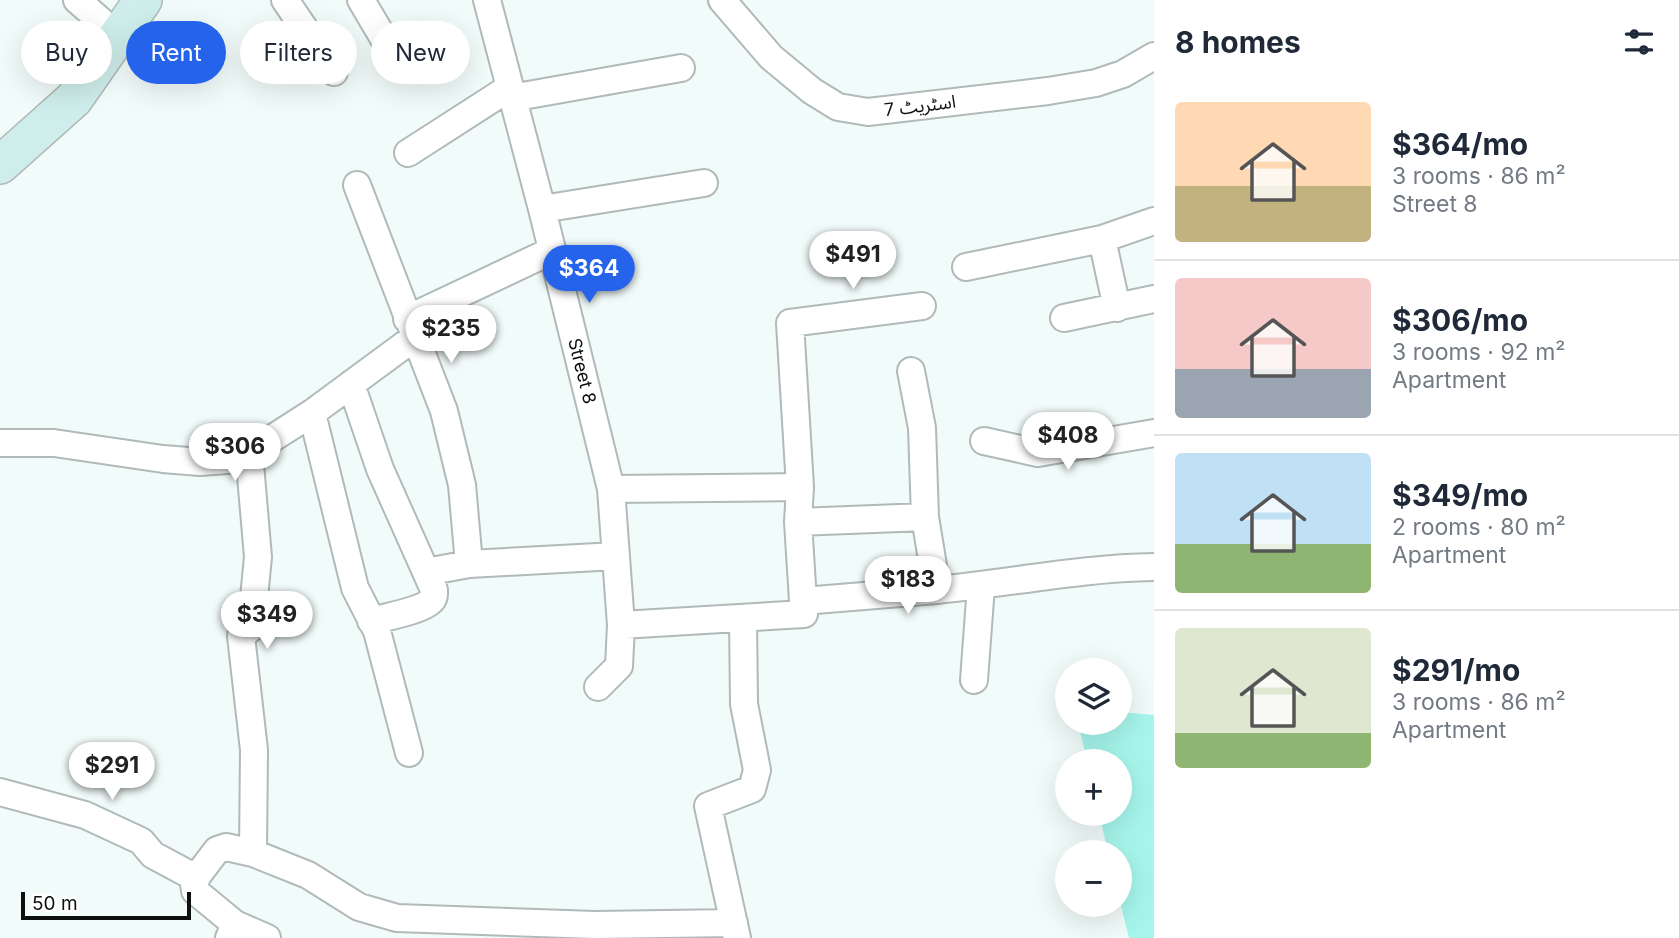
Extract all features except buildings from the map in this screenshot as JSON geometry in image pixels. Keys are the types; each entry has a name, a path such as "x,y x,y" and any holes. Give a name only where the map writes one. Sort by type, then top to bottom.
{"street":[{"path":"77,0 118,36"},
{"path":"0,165 74,99 143,0"},
{"path":"285,0 299,21"},
{"path":"361,0 373,21"},
{"name":"Street 8","path":"487,0 611,489 621,625 619,666 598,687"},
{"name":"اسٹریٹ 7","path":"722,0 771,57 812,91 838,107 868,112 1096,83 1124,74 1154,55"},
{"path":"408,153 510,93 681,68"},
{"path":"542,209 704,183"},
{"path":"357,185 444,411 462,485 470,564"},
{"path":"966,267 1102,239 1154,221"},
{"path":"1102,239 1117,308"},
{"path":"0,443 54,443 163,459 240,459 312,413 351,384 411,328 551,251"},
{"path":"1064,318 1154,299"},
{"path":"621,625 804,614 798,522 800,487 790,323 922,306"},
{"path":"911,371 922,428 925,517 937,590"},
{"path":"351,384 380,469 434,590 431,601 420,607 370,621"},
{"path":"312,413 355,588 377,631 409,753"},
{"path":"984,441 1038,453 1154,433"},
{"path":"249,453 258,557 251,628 241,636 254,750 253,853"},
{"path":"611,489 800,487"},
{"path":"798,522 925,517"},
{"path":"426,572 470,564 616,556"},
{"path":"803,601 981,586 1123,567 1154,567"},
{"path":"974,680 981,586"},
{"path":"267,938 232,931 195,891 196,878 217,850 226,848 253,853 307,875 359,906 397,918 736,931 708,806 752,789 757,770 744,704 743,618"},
{"path":"0,792 85,816 141,841 153,855 196,878"}],"shaded area":[{"path":"1132,713 1154,715 1154,938 1129,938 1124,917 1132,917 1132,840 1105,840 1102,826 1132,826 1132,749 1084,749 1081,735 1132,735"}]}
